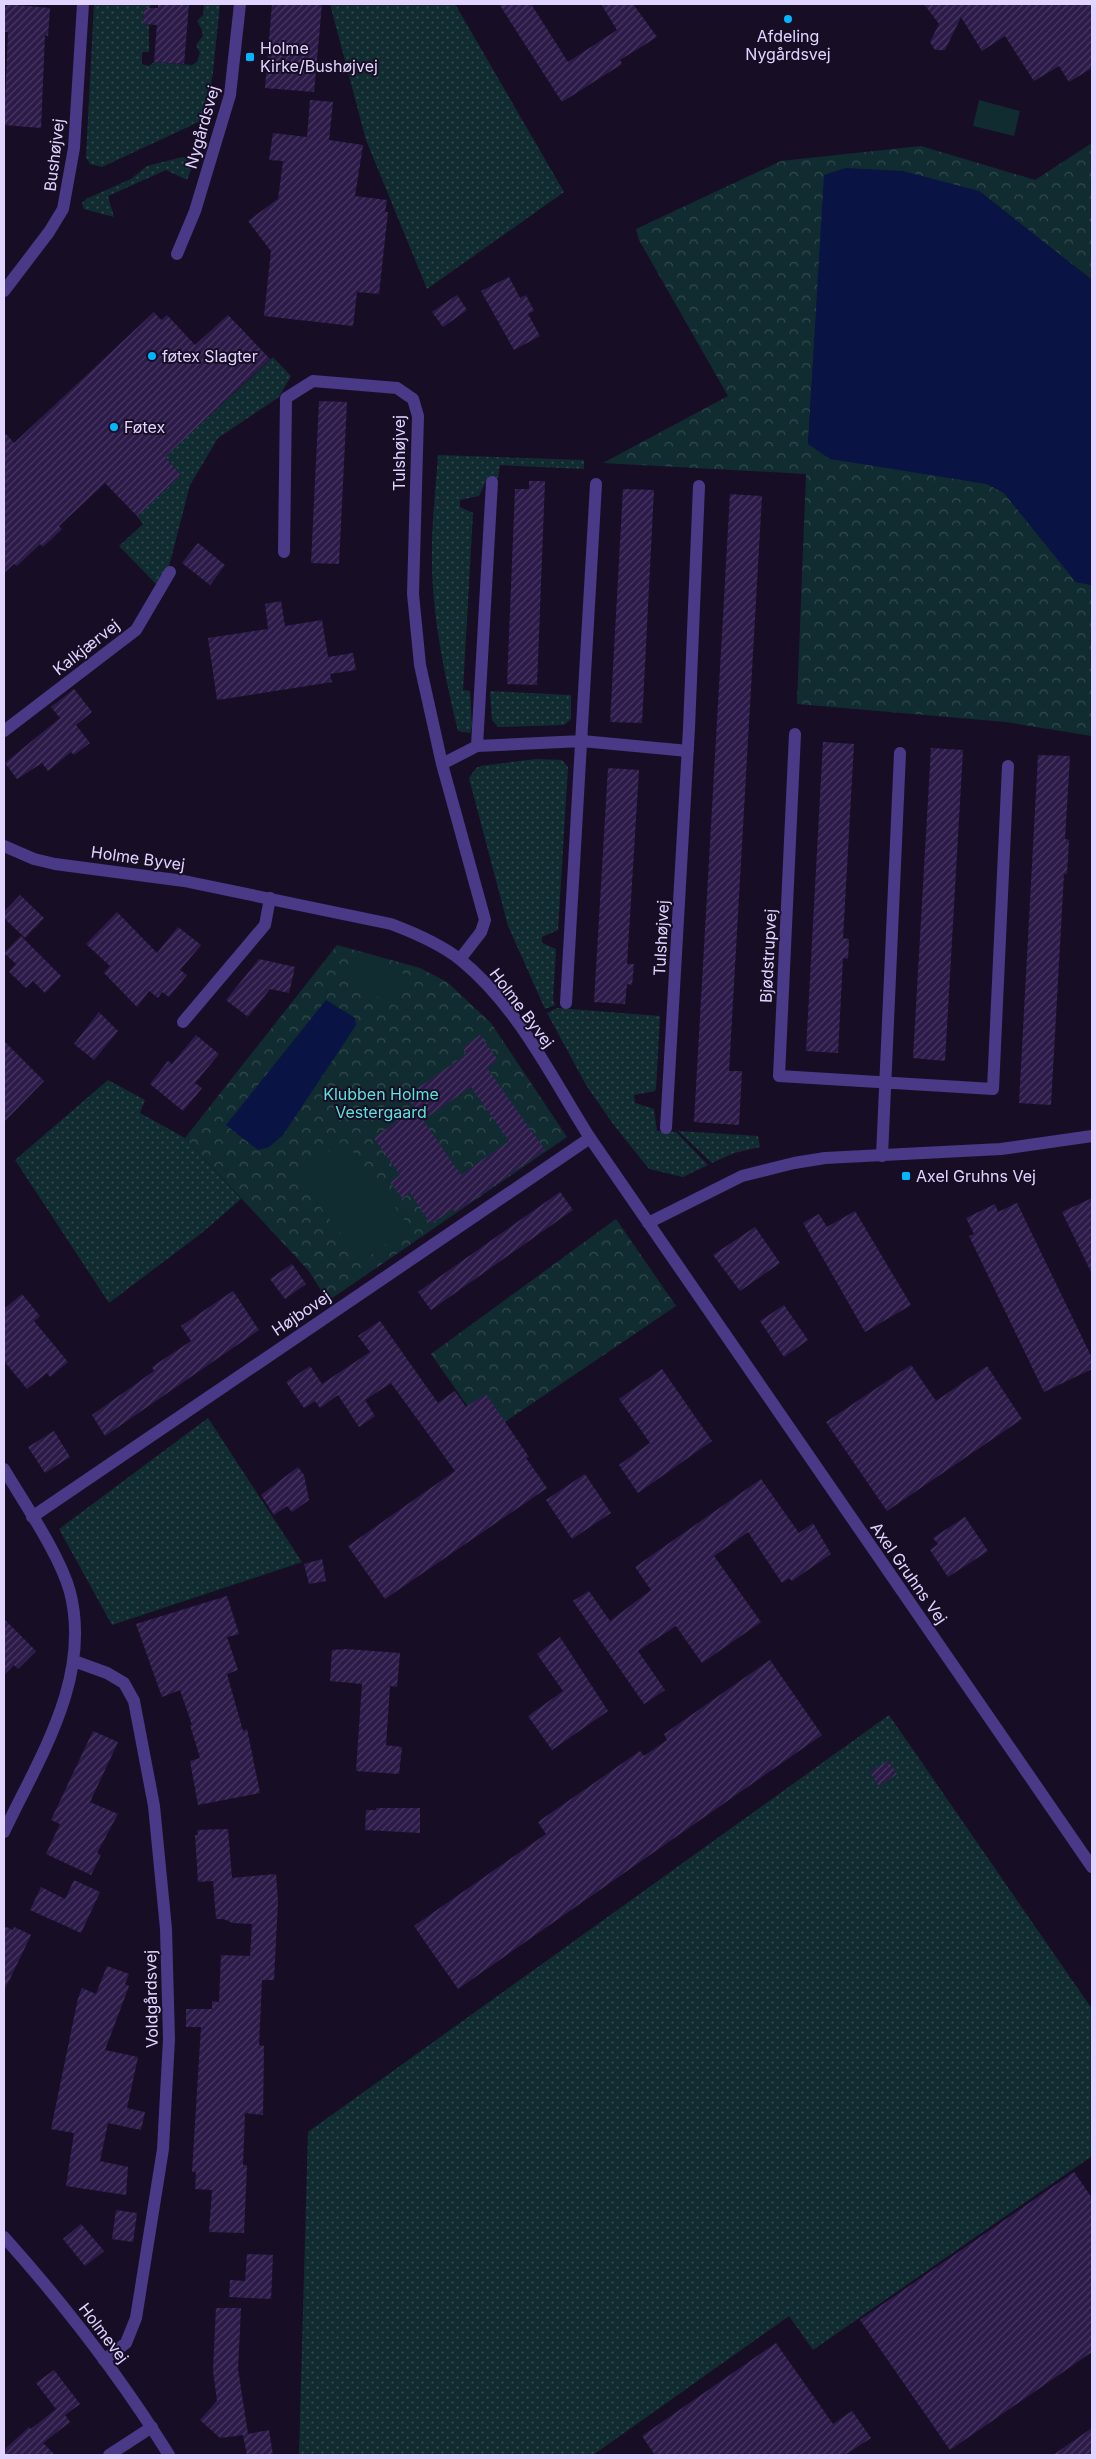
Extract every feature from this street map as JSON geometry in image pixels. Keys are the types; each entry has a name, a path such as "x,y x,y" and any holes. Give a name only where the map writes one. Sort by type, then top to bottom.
{"street":[{"name":"Bushøjvej","path":"4,291 49,232 63,209 74,148 83,4"},
{"name":"Nygårdsvej","path":"177,254 195,212 230,95 240,4"},
{"name":"Tulshøjvej","path":"284,552 286,398 313,381 397,388 413,399 418,416 413,594 420,665 442,764 484,920 481,932 460,960"},
{"path":"477,746 492,482"},
{"path":"566,1003 596,484"},
{"name":"Tulshøjvej","path":"666,1128 688,751 700,486"},
{"name":"Kalkjærvej","path":"4,731 136,630 170,572"},
{"name":"Bjødstrupvej","path":"795,734 779,1076 993,1089 1008,766"},
{"path":"442,764 477,746 582,741 688,751"},
{"path":"882,1156 900,753"},
{"name":"Holme Byvej","path":"4,846 34,859 55,864 184,881 391,924 420,935 460,960 487,984 521,1028 590,1138 648,1223"},
{"path":"183,1022 264,925 270,898"},
{"path":"648,1223 720,1185 763,1169 825,1158 1001,1149 1092,1136"},
{"name":"Højbovej","path":"32,1517 590,1138"},
{"name":"Axel Gruhns Vej","path":"648,1223 1092,1867"},
{"path":"4,1468 59,1563 70,1592 74,1618 74,1661 63,1707 4,1832"},
{"name":"Voldgårdsvej","path":"74,1661 107,1673 124,1683 134,1701 154,1806 166,1929 169,2039 163,2149 136,2318 126,2343 104,2360"},
{"name":"Holmevej","path":"4,2237 72,2318 104,2360 152,2427 169,2455"},
{"path":"109,2455 152,2427"}],"green space":[{"path":"94,4 151,4 150,8 144,8 143,24 149,25 149,52 142,52 142,64 149,66 154,62 192,65 197,62 200,53 196,45 203,36 197,21 203,15 204,4 220,4 213,72 205,119 102,167 90,164 86,157"},
{"path":"330,4 455,4 564,192 427,289 366,140"},
{"path":"979,100 1020,111 1014,136 973,126"},
{"path":"1092,143 1092,280 979,191 816,319 808,444 987,484 1004,493 1076,582 1092,585 1092,736 1006,722 797,704 806,474 603,463 728,396 639,240 636,229 781,161 921,146 1035,180"},
{"path":"183,157 193,159 194,162 187,180 166,170 108,196 114,217 84,209 82,203 86,199 131,179 147,166"},
{"path":"273,357 291,376 279,397 218,438 190,485 168,570 158,586 119,546 143,524 137,516 181,475 165,457"},
{"path":"438,455 584,460 584,469 500,465 498,478 488,477 479,496 460,500 460,507 473,513 463,690 470,691 472,727 470,733 458,731 443,664 436,619 432,550"},
{"path":"490,691 571,695 571,719 564,725 498,727 492,720"},
{"path":"536,759 562,760 568,767 558,930 542,937 542,943 556,949 553,1000 555,1005 545,1009 508,926 469,778 476,768 481,766"},
{"name":"Klubben Holme Vestergaard","path":"337,945 420,968 447,982 491,1023 567,1137 328,1301 308,1270 185,1138"},
{"path":"360,953 410,977 397,1006 346,982"},
{"path":"557,1008 660,1016 656,1088 655,1091 634,1095 635,1103 654,1109 657,1131 676,1132 708,1165 683,1177 649,1169 613,1124 586,1085 547,1013"},
{"path":"108,1080 145,1100 140,1113 185,1138 241,1199 203,1232 109,1303 15,1160"},
{"path":"678,1131 758,1136 760,1147 734,1153 712,1163"},
{"path":"344,1140 409,1226 362,1262 297,1176"},
{"path":"616,1219 676,1306 487,1434 431,1354"},
{"path":"208,1418 302,1562 112,1625 59,1529"},
{"path":"889,1715 1092,2009 1092,2156 813,2350 789,2316 593,2455 299,2455 308,2132"}],"shaded area":[{"path":"846,168 903,171 979,191 1092,280 1092,585 1076,582 1004,493 987,484 830,459 808,444 824,175"},
{"path":"326,1000 355,1018 356,1025 283,1135 269,1147 258,1150 226,1125"}],"building":[{"path":"4,4 50,8 48,36 45,35 41,128 4,125 8,32 4,32"},
{"path":"158,4 189,4 184,64 154,62 157,25 143,24 144,8 158,8"},
{"path":"272,4 322,4 314,92 265,88"},
{"path":"499,4 531,4 568,62 617,30 601,4 633,4 657,37 620,60 622,64 562,102"},
{"path":"924,4 1092,4 1092,68 1069,82 1059,66 1034,81 1005,36 982,51 961,17 945,50 935,50 930,42 939,24"},
{"path":"310,100 333,102 329,140 363,145 355,196 387,200 385,212 388,212 379,294 357,292 353,326 264,316 271,251 248,221 278,199 283,161 269,160 273,133 307,137"},
{"path":"509,277 520,298 526,295 534,311 528,314 540,336 514,350 481,291"},
{"path":"457,295 467,310 443,327 432,312"},
{"name":"Føtex","path":"154,312 161,320 167,315 195,345 228,315 270,359 165,457 181,475 137,516 105,483 59,526 62,529 43,547 40,544 17,566 14,564 4,573 4,432 14,443"},
{"path":"319,401 347,402 339,564 311,563"},
{"path":"529,481 545,481 537,685 507,684 515,489 529,489"},
{"path":"623,489 654,490 642,723 610,722"},
{"path":"730,494 762,496 729,1071 742,1071 739,1125 694,1122"},
{"path":"198,543 225,565 210,585 182,563"},
{"path":"281,601 285,626 322,620 328,657 353,653 356,670 330,674 332,682 217,700 208,638 268,629 265,604"},
{"path":"74,689 92,712 76,725 90,743 74,755 71,752 48,771 42,763 17,779 5,763 60,718 51,707"},
{"path":"823,742 854,744 843,938 849,939 848,959 843,958 838,1053 806,1051"},
{"path":"931,748 963,750 945,1061 913,1058"},
{"path":"1038,755 1070,756 1065,839 1069,840 1067,874 1064,874 1051,1105 1019,1103"},
{"path":"608,768 639,770 627,964 634,964 632,985 627,984 625,1004 594,1002"},
{"path":"20,895 44,918 25,938 4,918 4,912"},
{"path":"117,912 157,953 178,927 201,945 180,970 187,975 169,997 162,992 158,998 149,991 137,1007 104,973 110,966 86,944"},
{"path":"21,936 61,976 45,993 33,981 26,988 9,972 16,964 4,953"},
{"path":"259,959 295,967 289,993 270,989 248,1017 226,1000"},
{"path":"99,1012 118,1031 94,1060 74,1044"},
{"path":"196,1035 219,1054 195,1083 202,1088 183,1111 150,1084 168,1061 172,1064"},
{"path":"480,1035 498,1060 487,1068 545,1150 456,1212 453,1209 431,1224 410,1193 402,1198 390,1182 400,1175 374,1138 415,1108 406,1096 467,1054 462,1048","holes":["471,1087 509,1141 461,1175 423,1120"]},
{"path":"4,1041 44,1081 4,1122"},
{"path":"560,1192 573,1210 431,1310 418,1292"},
{"path":"1092,1198 1092,1274 1062,1212"},
{"path":"1017,1203 1092,1358 1092,1369 1044,1392 969,1236 974,1234 966,1218 995,1204 998,1212"},
{"path":"855,1211 911,1305 865,1332 803,1223 819,1214 827,1227"},
{"path":"755,1227 780,1263 740,1291 713,1255"},
{"path":"292,1264 306,1284 285,1299 270,1279"},
{"path":"233,1291 259,1330 105,1436 92,1415 154,1371 152,1367 191,1341 181,1326"},
{"path":"22,1294 40,1316 34,1321 68,1362 50,1377 47,1373 27,1389 4,1361 4,1309"},
{"path":"784,1305 808,1340 784,1357 760,1321"},
{"path":"380,1321 438,1403 455,1391 466,1407 486,1394 529,1457 526,1458 547,1488 385,1599 348,1546 455,1471 391,1383 365,1400 375,1416 359,1427 338,1395 320,1408 315,1401 304,1408 286,1382 310,1366 322,1384 370,1352 358,1336"},
{"path":"911,1365 936,1401 987,1366 1022,1419 887,1511 826,1422"},
{"path":"662,1369 712,1441 638,1493 619,1465 650,1443 619,1399"},
{"path":"54,1431 70,1457 45,1473 28,1447"},
{"path":"298,1467 304,1475 309,1500 292,1512 287,1506 274,1515 261,1495"},
{"path":"585,1474 611,1513 572,1539 546,1500"},
{"path":"761,1479 799,1533 813,1523 831,1554 792,1581 789,1578 782,1583 748,1532 714,1556 761,1622 702,1663 676,1626 638,1651 665,1690 644,1704 573,1601 589,1591 610,1621 651,1590 635,1567"},
{"path":"965,1517 988,1551 948,1577 930,1550 938,1544 933,1538"},
{"path":"322,1559 326,1581 309,1584 304,1564"},
{"path":"227,1596 239,1634 227,1637 238,1670 227,1674 243,1731 247,1729 260,1793 198,1805 190,1761 200,1758 190,1725 192,1725 180,1690 162,1697 136,1624"},
{"path":"4,1619 36,1651 18,1669 14,1665 4,1675"},
{"path":"560,1637 608,1711 552,1750 528,1716 563,1691 537,1654"},
{"path":"346,1649 400,1653 397,1687 390,1686 386,1745 402,1747 399,1774 356,1771 362,1684 330,1681 332,1650"},
{"path":"770,1660 822,1735 458,1989 414,1926 546,1834 538,1822 640,1751 644,1756 667,1740 664,1734"},
{"path":"93,1731 118,1742 90,1802 118,1814 97,1853 101,1855 91,1875 46,1854 60,1824 51,1820"},
{"path":"888,1761 897,1774 879,1786 870,1772"},
{"path":"376,1808 420,1808 420,1833 365,1830 366,1810 376,1810"},
{"path":"228,1829 232,1878 276,1874 278,1901 274,1980 262,1980 259,2045 264,2046 263,2115 245,2113 243,2165 247,2165 244,2233 209,2232 212,2190 195,2189 196,2172 192,2172 201,2027 186,2027 186,2009 212,2009 212,2001 219,2002 221,1955 250,1956 252,1924 232,1923 224,1919 216,1919 213,1881 198,1882 195,1835 198,1835 197,1830"},
{"path":"74,1880 100,1892 81,1933 30,1910 41,1887 65,1899"},
{"path":"4,1926 13,1930 14,1927 31,1935 4,1991"},
{"path":"107,1966 129,1974 125,1984 129,1986 105,2050 138,2057 127,2108 145,2112 141,2130 108,2123 100,2161 128,2167 126,2195 66,2186 74,2133 51,2129 78,1998 82,1988 96,1994"},
{"path":"1074,2172 1092,2198 1092,2352 950,2450 860,2320"},
{"path":"116,2210 137,2213 133,2242 112,2239"},
{"path":"81,2224 104,2251 85,2266 63,2239"},
{"path":"247,2254 273,2255 271,2299 229,2297 230,2280 245,2281"},
{"path":"216,2308 241,2308 238,2369 248,2434 269,2430 273,2455 247,2455 243,2435 220,2438 200,2420 217,2401 213,2370"},
{"path":"776,2343 833,2424 852,2411 871,2438 845,2455 655,2455 642,2436"},
{"path":"54,2370 80,2404 65,2415 70,2422 43,2443 55,2455 4,2455 4,2450 29,2427 31,2429 56,2409 36,2383"},
{"path":"1092,2428 1092,2455 1053,2455"}],"place":[{"name":"Afdeling Nygårdsvej","path":"788,19"},
{"name":"Holme Kirke/Bushøjvej","path":"250,57"},
{"name":"føtex Slagter","path":"152,356"},
{"name":"Føtex","path":"114,427"},
{"name":"Axel Gruhns Vej","path":"906,1176"}]}
